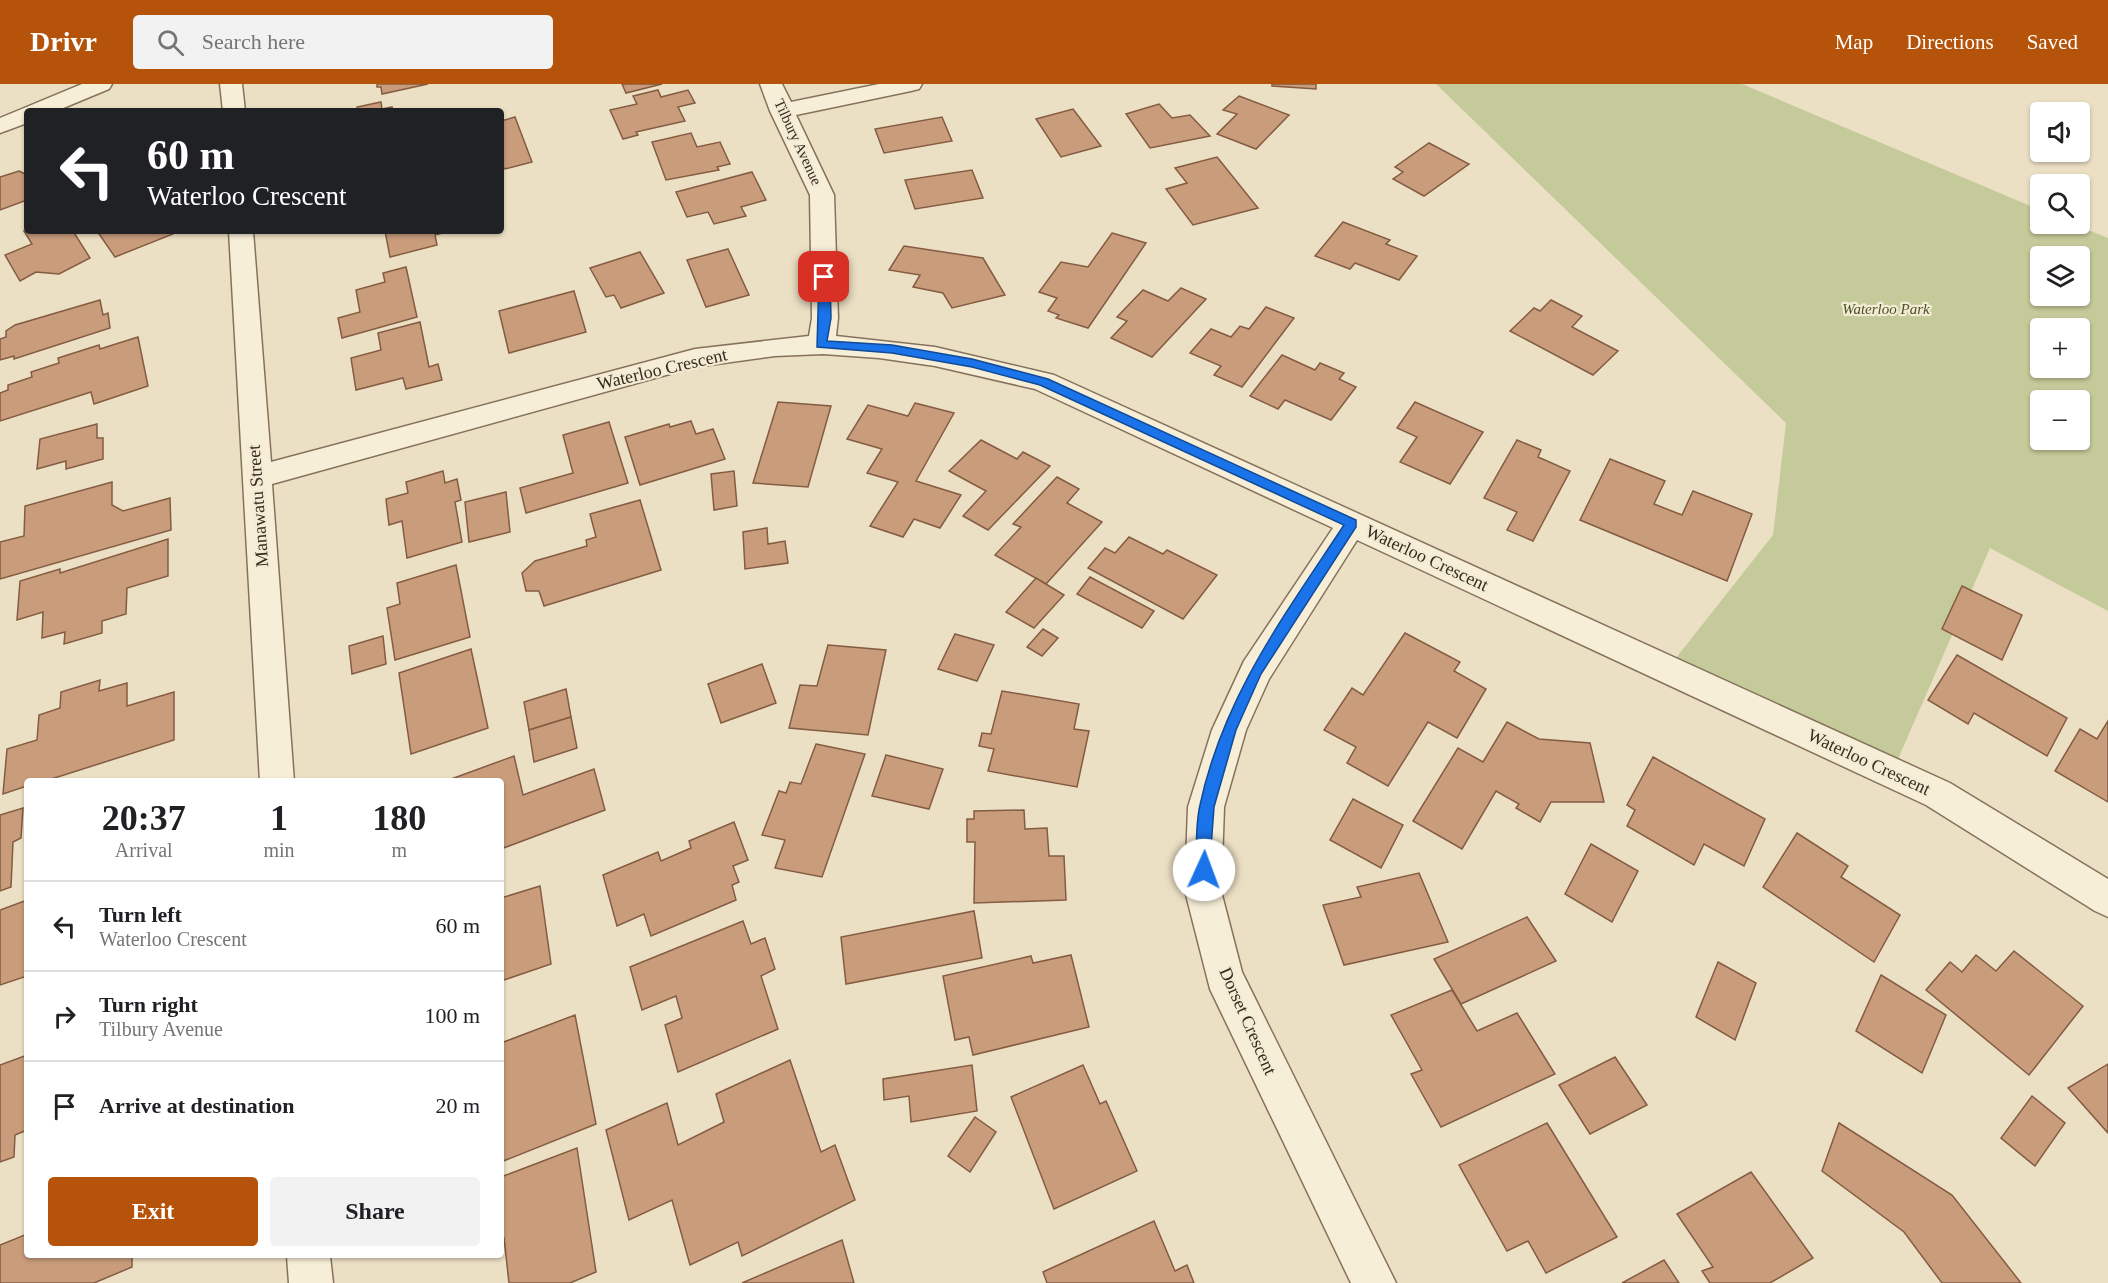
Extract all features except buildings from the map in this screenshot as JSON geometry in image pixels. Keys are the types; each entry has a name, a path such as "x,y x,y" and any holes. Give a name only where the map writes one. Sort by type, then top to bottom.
{"street":[{"path":"44,108 101,84"},
{"path":"231,84 234,108"},
{"name":"Tilbury Avenue","path":"771,84 781,111 822,195 825,318 821,345"},
{"path":"781,111 911,84"},
{"path":"0,126 24,116"},
{"name":"Manawatu Street","path":"241,234 277,778"},
{"name":"Waterloo Crescent","path":"256,477 695,358 756,349 821,345 892,349 972,363 1044,382 1938,794 2108,899"},
{"name":"Dorset Crescent","path":"1352,523 1256,670 1229,730 1206,807 1203,891 1224,976 1374,1283"},
{"path":"309,1258 311,1283"}],"green space":[{"name":"Waterloo Park","path":"1436,84 1742,84 2030,206 2030,234 2090,234 2090,231 2108,238 2108,611 1990,548 1898,759 1676,658 1773,535 1786,423"}],"route":[{"path":"824,277 825,318 821,345 892,349 972,363 1044,382 1352,523 1256,670 1229,730 1206,807 1204,870"}]}
